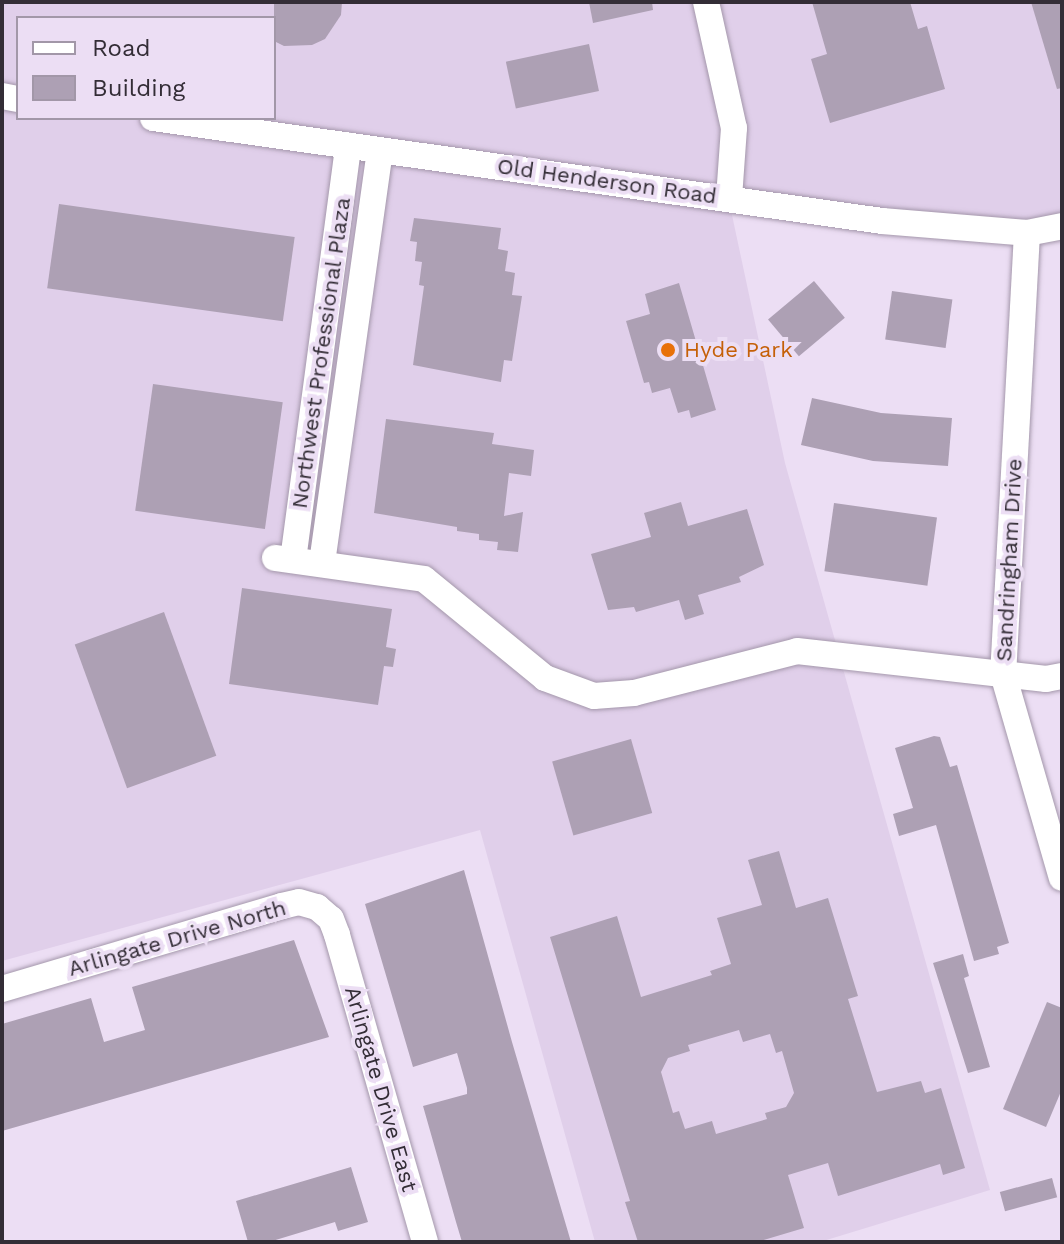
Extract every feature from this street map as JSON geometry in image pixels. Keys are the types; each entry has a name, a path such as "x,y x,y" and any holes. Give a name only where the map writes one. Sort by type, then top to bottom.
{"street":[{"path":"706,2 734,128 729,197"},
{"name":"Old Henderson Road","path":"167,120 882,221 1027,233 1062,226"},
{"name":"Northwest Professional Plaza","path":"348,146 284,559 401,574 438,586 545,678 594,696 634,693 797,651 1003,674"},
{"name":"Northwest Professional Plaza","path":"322,563 380,151"},
{"name":"Sandringham Drive","path":"1027,233 1003,674 1062,878"},
{"path":"1003,674 1062,676"},
{"name":"Arlingate Drive North","path":"2,989 299,902 331,919 337,935"},
{"name":"Arlingate Drive East","path":"337,935 425,1242"}],"shaded area":[{"path":"2,2 1062,2 1062,222 729,201 785,463 990,1190 820,1242 595,1242 480,830 2,961"}],"building":[{"path":"274,2 342,2 341,15 325,39 312,45 284,46 276,42"},
{"path":"589,2 652,2 653,10 593,23"},
{"path":"812,2 910,2 918,29 927,26 945,89 830,123 811,59 827,54"},
{"path":"1031,2 1062,2 1062,88 1057,89"},
{"path":"589,44 599,91 516,109 506,62"},
{"path":"59,204 295,237 283,321 47,288"},
{"path":"414,218 501,228 498,249 508,251 505,271 515,273 512,295 522,296 512,361 504,360 501,382 413,365 424,286 419,285 422,262 415,261 417,242 410,241"},
{"path":"814,281 845,318 799,356 768,320"},
{"name":"Hyde Park","path":"679,283 716,410 691,418 689,410 678,413 670,388 652,393 649,382 644,383 626,321 650,314 645,294"},
{"path":"892,291 952,299 946,348 885,340"},
{"path":"153,384 283,402 265,529 135,511"},
{"path":"812,398 881,413 952,418 948,466 873,461 801,445"},
{"path":"386,419 494,433 492,444 534,450 531,476 509,473 504,516 523,512 518,552 497,550 498,542 479,540 479,534 457,531 457,527 374,513"},
{"path":"681,502 688,526 747,509 764,565 739,577 741,582 698,595 704,614 685,620 679,600 636,612 634,607 608,610 591,554 651,537 644,513"},
{"path":"834,503 937,517 927,586 824,571"},
{"path":"242,588 392,609 386,647 396,649 393,667 384,666 378,705 229,684"},
{"path":"164,612 216,756 127,788 75,644"},
{"path":"940,737 950,767 957,765 1009,943 997,947 999,954 974,961 936,825 899,836 893,814 913,808 895,748"},
{"path":"631,739 652,813 573,836 552,762"},
{"path":"779,851 796,908 828,898 858,996 848,999 877,1092 921,1081 925,1093 941,1088 965,1168 943,1175 940,1164 838,1196 828,1163 788,1175 804,1228 757,1242 638,1242 625,1202 630,1201 550,937 617,916 641,997 712,975 710,971 731,964 717,918 762,905 748,860","holes":["739,1030 743,1042 770,1034 776,1053 782,1051 794,1093 786,1107 765,1113 767,1119 716,1134 712,1121 685,1129 679,1111 673,1113 661,1072 668,1058 690,1051 688,1045"]},
{"path":"464,870 571,1242 462,1242 456,1222 423,1106 467,1094 457,1053 413,1067 365,904"},
{"path":"294,940 329,1037 2,1131 2,1024 91,998 104,1042 145,1030 132,987"},
{"path":"963,954 969,976 964,978 990,1067 968,1073 933,963"},
{"path":"1047,1002 1062,1008 1062,1089 1046,1127 1003,1109"},
{"path":"351,1167 368,1222 338,1231 335,1222 269,1242 248,1242 236,1201"},
{"path":"1052,1178 1057,1197 1005,1211 1000,1192"}],"place":[{"name":"Hyde Park","path":"668,350"}]}
